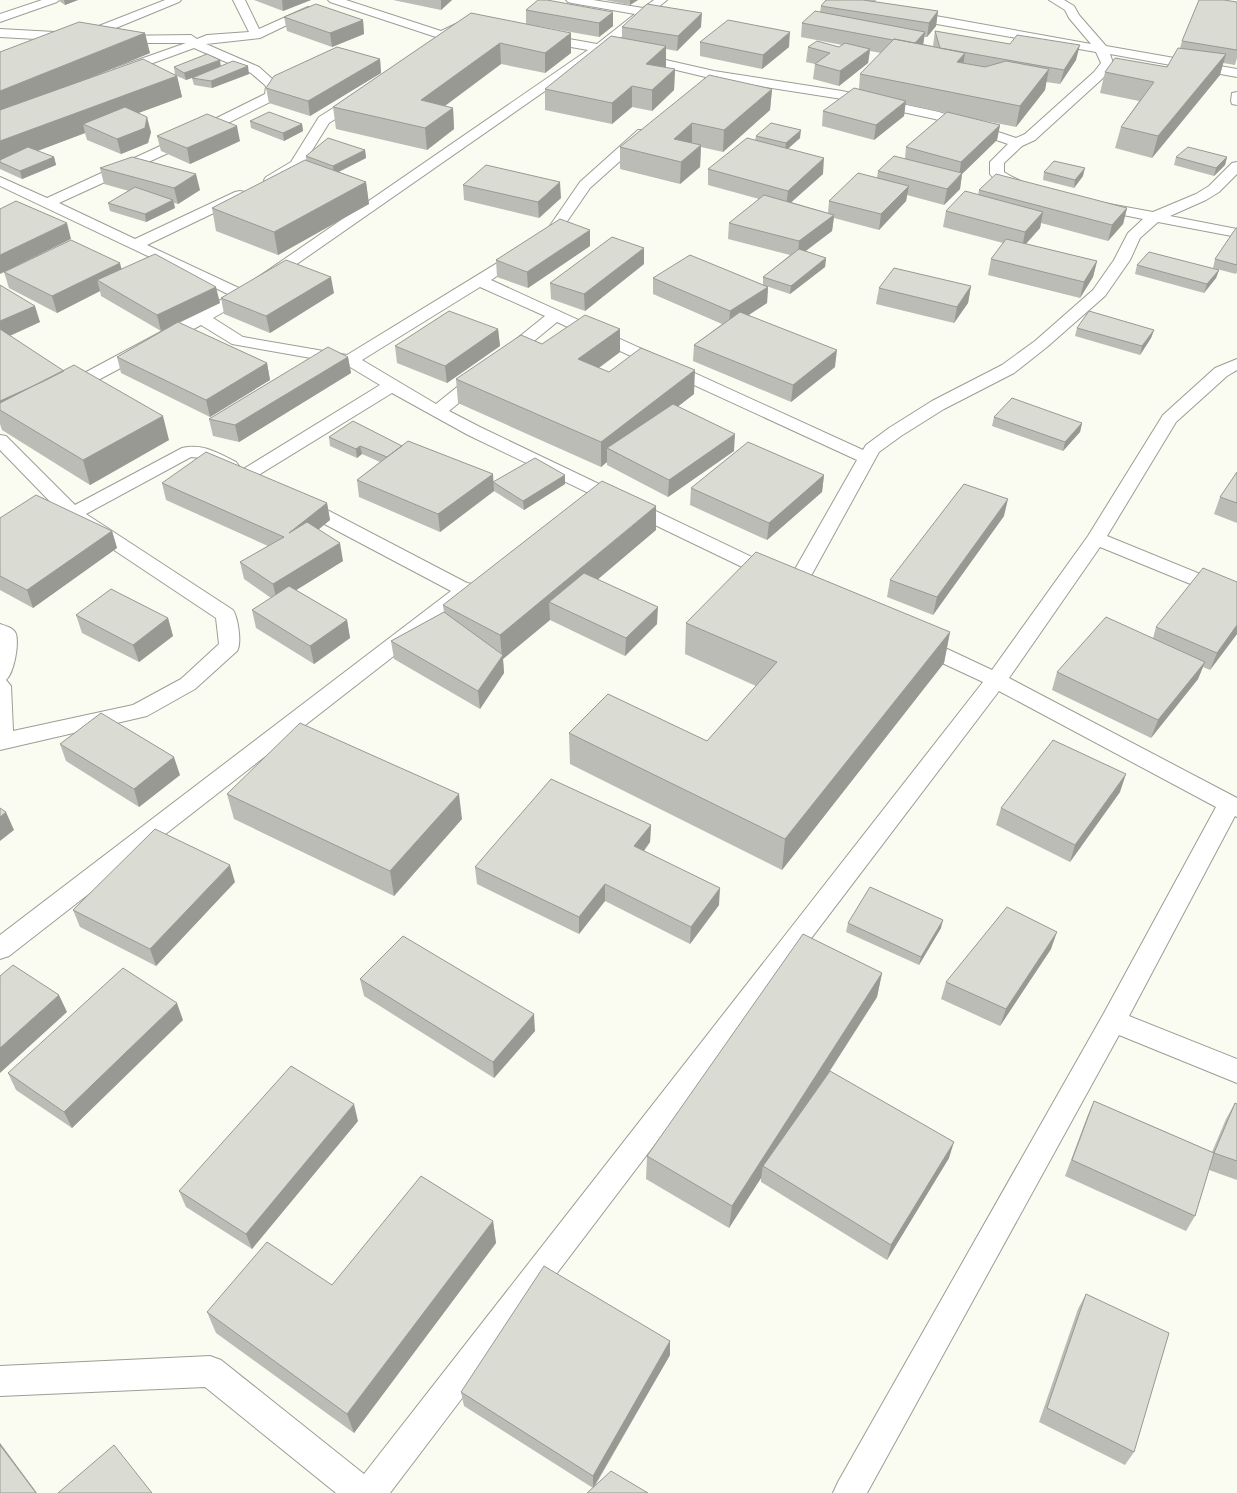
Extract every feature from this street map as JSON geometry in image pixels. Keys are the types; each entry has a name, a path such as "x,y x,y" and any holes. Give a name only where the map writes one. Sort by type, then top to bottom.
{"street":[{"path":"0,18 53,0"},
{"path":"54,49 175,0"},
{"path":"239,0 256,35"},
{"path":"0,33 82,38 200,41 256,35 329,0"},
{"path":"334,0 442,35"},
{"path":"572,0 644,12"},
{"path":"56,396 242,295 599,48 661,0"},
{"path":"1036,192 1008,182 997,174 997,162 1017,143 1030,136 1099,75 1107,64 1102,51 1073,16 1070,8 1055,0"},
{"path":"895,13 1102,51 1237,73"},
{"path":"431,44 442,35 464,25 479,28"},
{"path":"532,36 599,48 714,75 842,95 931,114 1017,143"},
{"path":"47,203 161,151 270,96 273,85 255,70 200,41 105,76"},
{"path":"702,85 714,75"},
{"path":"135,245 258,186 296,165 324,120 371,90"},
{"path":"1237,96 1237,101"},
{"path":"350,360 552,234 585,185 652,125"},
{"path":"202,318 238,341 350,360 474,431 803,588 866,458 872,449 895,432 938,405 1008,369 1042,344 1099,293 1122,260 1133,236 1154,218 1201,197 1214,189 1237,166"},
{"path":"0,181 242,295"},
{"path":"0,194 16,188"},
{"path":"1088,204 1237,233"},
{"path":"478,280 866,458"},
{"path":"438,411 556,316"},
{"path":"370,1493 996,680 1096,538 1169,419 1221,372 1237,364"},
{"path":"246,475 393,385"},
{"path":"0,440 73,514 226,615 230,646 188,684 139,711 1,742 0,686"},
{"path":"73,514 188,452 202,452 267,486"},
{"path":"584,506 603,493"},
{"path":"288,497 465,590"},
{"path":"1096,538 1237,598"},
{"path":"0,949 465,590 484,577"},
{"path":"0,631 6,635 6,662 0,675"},
{"path":"849,1493 1233,806 996,680 903,636"},
{"path":"1113,1021 1237,1072"},
{"path":"0,1381 210,1371 362,1493"}],"building":[{"path":"538,0 547,0 613,12 599,23 526,10"},
{"path":"826,0 863,0 938,11 929,23 821,6"},
{"path":"1199,0 1224,0 1237,2 1237,50 1182,41"},
{"path":"316,4 363,20 330,33 284,17"},
{"path":"647,4 702,13 678,36 622,27"},
{"path":"815,11 925,32 915,43 802,23"},
{"path":"471,13 571,33 545,53 500,43 421,100 453,108 425,128 333,107"},
{"path":"728,20 790,32 763,55 700,42"},
{"path":"79,22 145,33 0,91 0,52"},
{"path":"935,31 1010,44 1017,35 1080,45 1064,70 940,48"},
{"path":"611,36 666,46 646,64 675,69 652,90 632,86 612,103 545,89"},
{"path":"894,39 965,53 957,62 985,67 1006,61 1049,69 1020,106 860,74"},
{"path":"817,41 839,47 845,43 870,49 840,71 815,64 830,53 808,47"},
{"path":"337,47 380,59 308,101 266,88 274,76"},
{"path":"1178,48 1226,54 1158,136 1121,127 1154,82 1105,72 1115,58 1167,67"},
{"path":"207,54 220,60 184,73 174,67"},
{"path":"143,59 177,76 0,141 0,110"},
{"path":"233,61 248,66 211,81 192,78"},
{"path":"709,75 772,89 724,130 692,123 674,139 701,145 681,162 620,147"},
{"path":"854,88 906,101 876,125 823,111"},
{"path":"125,107 147,117 145,128 117,139 83,124"},
{"path":"269,112 302,124 283,133 250,121"},
{"path":"947,112 1000,125 961,162 906,147"},
{"path":"207,114 237,126 187,148 157,136"},
{"path":"771,123 801,130 786,143 756,136"},
{"path":"328,138 365,150 333,166 306,156"},
{"path":"747,138 824,158 788,191 708,169"},
{"path":"28,147 54,157 20,171 0,162 0,160"},
{"path":"1188,147 1227,157 1216,168 1176,157"},
{"path":"894,156 962,173 947,189 878,171"},
{"path":"132,157 196,174 174,188 100,168"},
{"path":"305,160 366,182 274,232 212,208"},
{"path":"1054,161 1085,168 1075,180 1044,172"},
{"path":"486,165 560,182 538,202 463,185"},
{"path":"858,173 909,186 881,214 829,201"},
{"path":"996,174 1127,208 1112,225 979,190"},
{"path":"135,187 173,200 145,214 108,203"},
{"path":"965,191 1043,212 1025,232 946,211"},
{"path":"764,195 834,215 799,241 729,223"},
{"path":"16,201 67,223 0,255 0,209"},
{"path":"560,219 590,230 527,272 496,260"},
{"path":"1236,228 1237,265 1215,259"},
{"path":"612,237 644,248 584,294 550,283"},
{"path":"1006,239 1097,261 1084,282 991,259"},
{"path":"71,240 120,263 52,296 4,272"},
{"path":"799,249 826,258 791,286 763,277"},
{"path":"1149,252 1219,270 1207,284 1137,265"},
{"path":"155,254 216,287 157,315 97,280"},
{"path":"690,255 768,287 730,311 653,278"},
{"path":"286,260 331,277 266,316 221,298"},
{"path":"894,268 971,286 957,307 879,288"},
{"path":"0,285 35,306 0,321"},
{"path":"449,311 498,329 445,366 395,346"},
{"path":"1089,311 1154,330 1142,346 1077,328"},
{"path":"740,312 837,350 793,385 694,345"},
{"path":"585,315 620,329 578,359 609,372 641,348 695,370 601,442 456,379 521,335 542,344"},
{"path":"178,322 267,363 206,400 117,357"},
{"path":"0,329 64,371 0,401"},
{"path":"328,347 348,357 235,425 209,419"},
{"path":"74,365 163,416 83,460 0,410 0,403"},
{"path":"1012,398 1082,423 1065,442 994,417"},
{"path":"673,404 735,434 669,480 607,448"},
{"path":"353,421 402,446 387,457 360,446 356,449 329,437"},
{"path":"408,441 493,474 438,514 357,480"},
{"path":"748,442 824,475 769,523 691,488"},
{"path":"206,452 327,503 289,533 307,522 340,543 273,584 240,562 284,537 162,483"},
{"path":"535,458 565,475 523,501 493,482"},
{"path":"1237,472 1237,503 1220,497"},
{"path":"602,481 656,506 500,635 443,605"},
{"path":"964,484 1008,499 937,597 890,580"},
{"path":"36,495 112,531 27,590 0,576 0,518"},
{"path":"756,552 950,632 785,839 569,733 608,694 707,741 777,662 686,623"},
{"path":"1203,568 1237,582 1237,625 1217,653 1156,627"},
{"path":"584,573 658,607 626,638 549,602"},
{"path":"289,586 347,620 310,646 252,610"},
{"path":"111,589 168,618 133,645 76,615"},
{"path":"444,612 503,655 478,691 391,641"},
{"path":"1106,617 1205,662 1158,720 1057,672"},
{"path":"101,713 174,757 134,789 60,744"},
{"path":"300,723 459,794 390,871 227,794"},
{"path":"1053,740 1126,774 1075,845 1001,808"},
{"path":"551,779 651,825 634,846 720,888 691,927 605,884 579,917 475,867"},
{"path":"0,808 6,812 0,817"},
{"path":"155,829 230,865 150,949 73,910"},
{"path":"870,887 943,920 921,957 848,923"},
{"path":"1007,907 1057,932 1006,1009 946,982"},
{"path":"803,934 882,973 732,1206 647,1156"},
{"path":"403,936 534,1014 493,1062 360,979"},
{"path":"13,965 59,995 0,1048 0,976"},
{"path":"123,968 177,1003 64,1112 8,1073"},
{"path":"291,1066 354,1104 246,1234 179,1191"},
{"path":"830,1071 954,1142 891,1245 763,1166"},
{"path":"1094,1101 1214,1153 1195,1216 1072,1160"},
{"path":"1235,1103 1237,1104 1237,1161 1214,1153"},
{"path":"421,1176 493,1221 347,1414 207,1312 267,1242 332,1285"},
{"path":"544,1266 670,1341 593,1476 461,1392"},
{"path":"1086,1294 1169,1333 1134,1452 1047,1408"},
{"path":"0,1445 36,1493 0,1493"},
{"path":"114,1445 152,1493 58,1493"},
{"path":"611,1471 648,1493 587,1493"}]}
